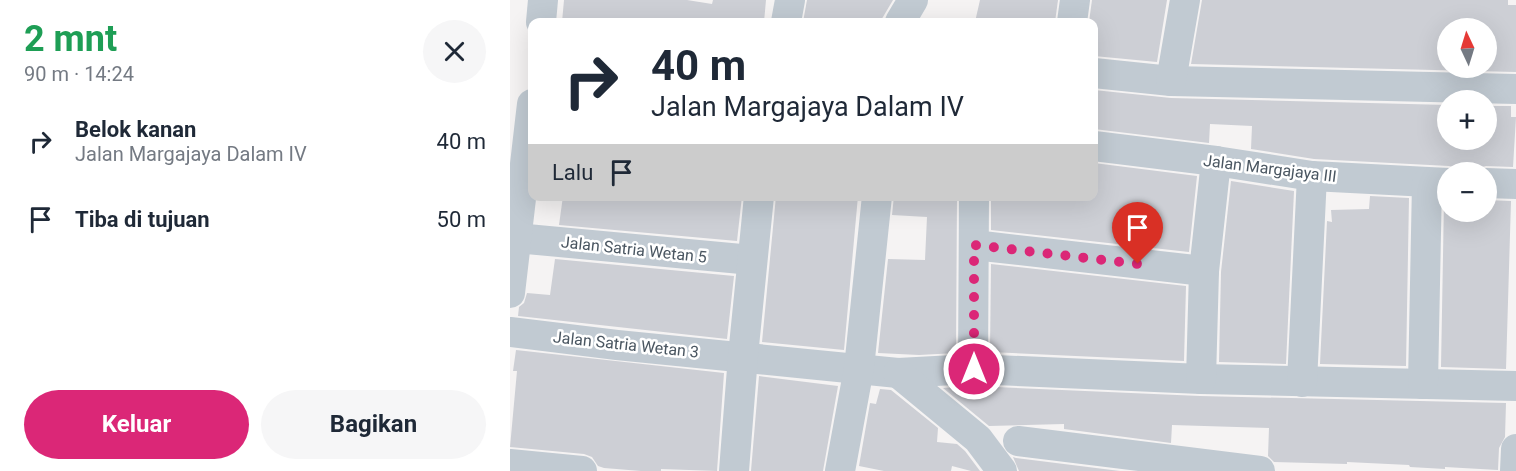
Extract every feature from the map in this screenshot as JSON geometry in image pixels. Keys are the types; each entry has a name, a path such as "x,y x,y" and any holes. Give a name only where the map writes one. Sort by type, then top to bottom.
{"street":[{"path":"541,18 543,0"},
{"path":"787,18 790,0"},
{"path":"902,18 913,0"},
{"path":"1073,18 1075,0"},
{"path":"1172,81 1185,0"},
{"path":"1098,73 1172,81 1516,89"},
{"name":"Jalan Margajaya III","path":"1098,146 1312,176 1437,183"},
{"path":"510,293 528,159"},
{"path":"1201,379 1204,271 1216,161"},
{"path":"1302,382 1312,176"},
{"path":"1423,384 1437,183"},
{"path":"1497,183 1516,183"},
{"path":"734,471 758,201"},
{"path":"840,471 859,368 876,201"},
{"path":"974,201 974,369"},
{"name":"Jalan Satria Wetan 5","path":"516,238 752,261"},
{"path":"974,245 1204,271"},
{"name":"Jalan Satria Wetan 3","path":"510,332 898,373 974,369 1201,379 1516,386"},
{"path":"898,373 978,439 1002,471"},
{"path":"1018,441 1260,471"},
{"path":"1515,471 1516,449"},
{"path":"510,464 582,471"}],"building":[{"path":"564,0 687,0 712,4 713,0 766,0 764,18 562,18"},
{"path":"807,0 893,0 882,18 804,18"},
{"path":"980,0 1058,0 1056,18 976,18"},
{"path":"1092,0 1167,0 1157,62 1098,56 1098,18 1090,18"},
{"path":"1202,0 1508,0 1508,5 1516,5 1516,72 1497,72 1497,18 1437,18 1437,70 1191,64"},
{"path":"1098,90 1171,98 1437,105 1437,150 1497,150 1497,106 1511,106 1511,117 1516,117 1513,167 1497,166 1497,162 1437,162 1437,165 1314,159 1251,149 1252,126 1210,124 1209,143 1098,129"},
{"path":"1098,164 1197,176 1189,252 991,230 991,201 1098,201"},
{"path":"1231,181 1294,191 1286,364 1219,362 1221,272"},
{"path":"1370,196 1409,198 1406,366 1320,364 1327,221 1332,222 1331,210 1369,209"},
{"path":"1497,200 1511,201 1506,369 1441,367 1444,222 1497,222"},
{"path":"562,201 741,201 737,241 559,225"},
{"path":"776,201 858,201 844,350 762,342"},
{"path":"893,201 957,201 956,353 919,355 878,353 888,259 925,260 927,217 892,215"},
{"path":"555,259 734,276 727,339 518,316 519,307 524,303 527,293 550,295"},
{"path":"991,264 1186,286 1184,361 990,352"},
{"path":"516,350 724,373 717,471 661,469 661,471 641,471 604,468 598,466 592,457 584,454 510,447 517,371 513,371"},
{"path":"759,376 838,386 823,471 751,471"},
{"path":"973,386 1200,396 1506,403 1505,437 1499,448 1498,470 1445,467 1445,469 1347,462 1347,464 1274,462 1268,456 1269,428 1172,425 1171,443 1064,429 1064,424 989,426 943,388"},
{"path":"880,389 891,390 938,428 937,442 957,444 980,471 952,466 951,471 884,471 859,466 870,403 876,404"},
{"path":"1013,457 1016,458 1120,471 1019,471"}],"route":[{"path":"974,369 974,245 1138,264"}]}
